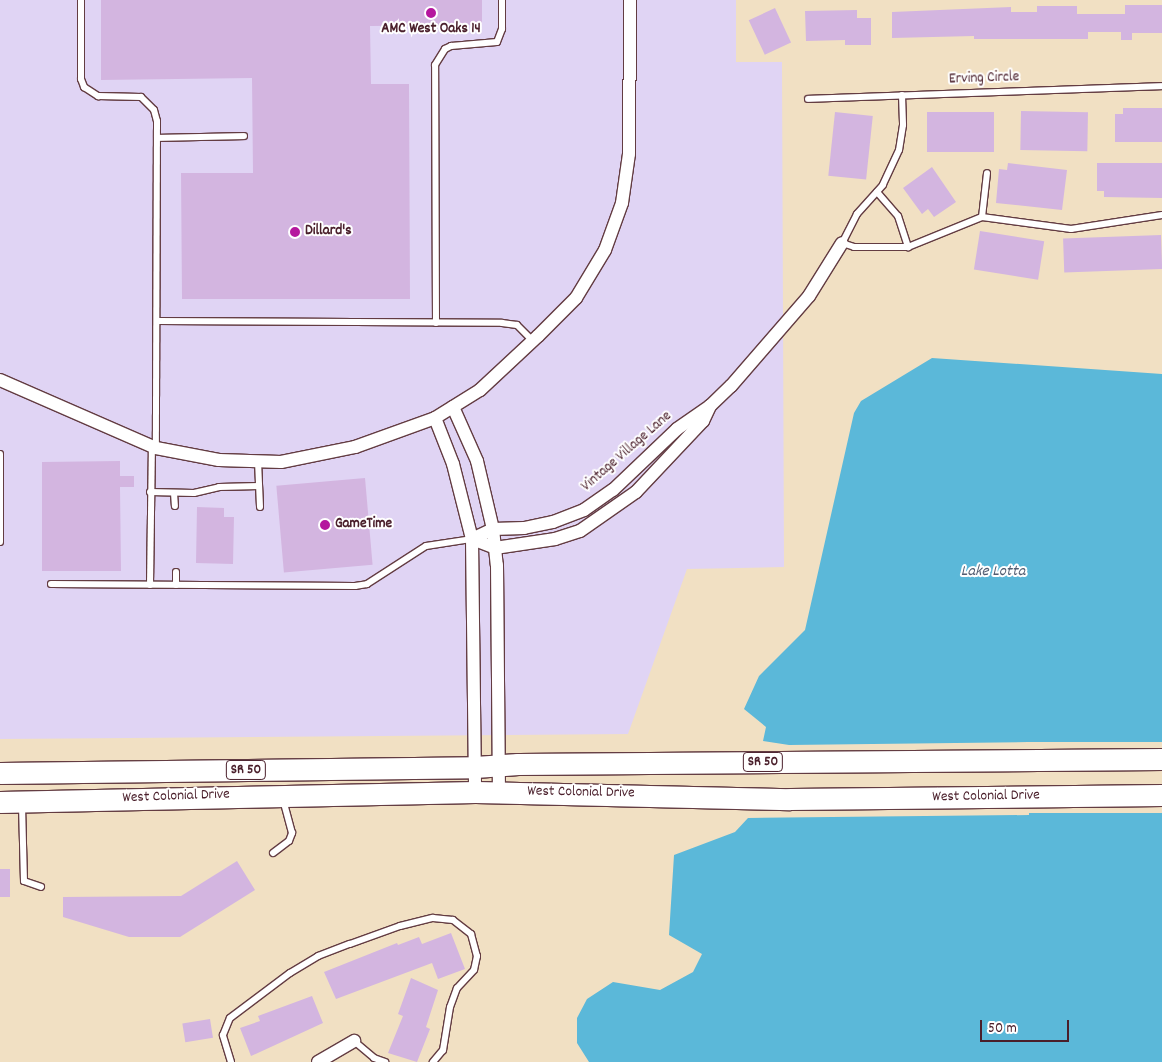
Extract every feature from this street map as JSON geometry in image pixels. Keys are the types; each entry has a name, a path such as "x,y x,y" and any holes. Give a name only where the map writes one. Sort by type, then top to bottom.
{"highway":[{"name":"West Colonial Drive","path":"0,773 475,767 498,765 1162,759"},
{"name":"West Colonial Drive","path":"0,802 281,794 475,792 790,798 1162,795"}],"street":[{"path":"0,380 154,447 219,460 281,462 355,447 435,418 480,390 533,341 576,298 605,250 622,202 630,128 630,0"},
{"name":"Vintage Village Lane","path":"472,539 493,528 524,528 584,510 613,490 677,429 710,406 809,296 842,243"},
{"name":"Vintage Village Lane","path":"472,539 495,548 555,539 580,532 606,516 636,492 703,421 710,406"},
{"path":"453,407 476,461 493,528 495,548 499,792"},
{"path":"435,418 453,464 472,539 475,792"},
{"path":"318,1062 354,1041"}],"lane":[{"path":"81,0 81,79 84,87 98,96 132,95 148,102 157,121 158,321 154,447 150,492 150,585"},
{"path":"436,323 436,65 445,49 451,46 497,42 502,29 502,0"},
{"name":"Erving Circle","path":"808,99 1162,86"},
{"name":"Vintage Village Lane","path":"842,243 857,214 877,192 899,150 903,125 902,96"},
{"path":"157,138 244,136"},
{"path":"982,217 987,173"},
{"path":"877,192 898,216 908,247"},
{"path":"842,243 854,247 908,247 982,217 1071,230 1162,216"},
{"path":"158,321 516,325 533,341"},
{"path":"0,454 0,542"},
{"path":"258,461 260,508"},
{"path":"150,492 174,493 259,486"},
{"path":"174,493 175,506"},
{"path":"51,584 367,584 426,546 472,539"},
{"path":"176,572 176,585"},
{"path":"273,853 289,841 292,833 291,819 281,794"},
{"path":"22,802 22,872 28,884 41,887"},
{"path":"230,1062 223,1035 230,1018 290,973 318,956 400,926 433,918 453,920 472,934 477,956 474,970 457,988 450,1007 443,1050 433,1062"},
{"path":"354,1041 374,1058 385,1062"}],"shaded area":[{"path":"0,0 736,0 736,62 782,62 784,567 687,569 628,734 0,739"}],"water":[{"name":"Lake Lotta","path":"932,358 1162,374 1162,1062 589,1062 577,1043 577,1018 587,999 613,982 660,990 693,972 702,954 669,935 674,855 735,832 748,818 1029,815 1028,742 789,745 763,741 766,727 744,709 759,676 805,630 854,413 861,401"}],"pier":[{"path":"1026,742 1162,742 1162,813 1026,813"}],"building":[{"path":"101,0 482,0 482,25 370,26 371,84 409,84 410,299 182,299 181,173 253,173 252,78 101,80"},
{"path":"1125,5 1162,5 1162,33 1132,33 1132,40 1121,40 1121,32 1088,32 1088,39 974,39 974,36 892,38 892,12 1011,7 1011,12 1037,12 1037,6 1077,6 1077,14 1125,14"},
{"path":"775,8 791,42 765,55 749,20"},
{"path":"857,10 857,18 871,18 871,45 845,45 845,40 806,41 805,11"},
{"path":"1123,108 1162,108 1162,142 1115,142 1115,114 1123,114"},
{"path":"1021,111 1088,112 1087,151 1020,150"},
{"path":"835,112 873,116 866,180 828,176"},
{"path":"927,112 994,112 994,152 927,152"},
{"path":"1008,163 1067,170 1062,210 996,203 999,169 1007,170"},
{"path":"1097,163 1162,163 1162,198 1104,197 1104,191 1097,191"},
{"path":"932,167 956,202 934,217 928,209 922,214 903,188"},
{"path":"980,231 1044,241 1038,280 974,270"},
{"path":"1161,235 1162,269 1064,272 1063,238"},
{"path":"120,461 120,476 134,476 134,487 120,487 121,571 42,571 42,462"},
{"name":"GameTime","path":"365,478 373,565 284,572 276,486"},
{"path":"197,507 224,508 224,517 234,517 233,564 196,563"},
{"path":"237,861 255,890 180,937 129,937 63,917 63,897 181,896"},
{"path":"0,869 10,869 10,897 0,897"},
{"path":"451,933 465,969 438,979 432,963 336,999 324,972 397,943 398,945 419,937 422,944"},
{"path":"411,978 438,990 426,1027 430,1029 417,1062 388,1053 403,1016 398,1014"},
{"path":"312,996 323,1023 251,1056 240,1028 260,1021 258,1016"},
{"path":"210,1019 213,1038 185,1042 182,1023"}],"place":[{"name":"AMC West Oaks 14","path":"431,13"},
{"name":"Dillard's","path":"295,232"},
{"name":"GameTime","path":"325,525"}]}
